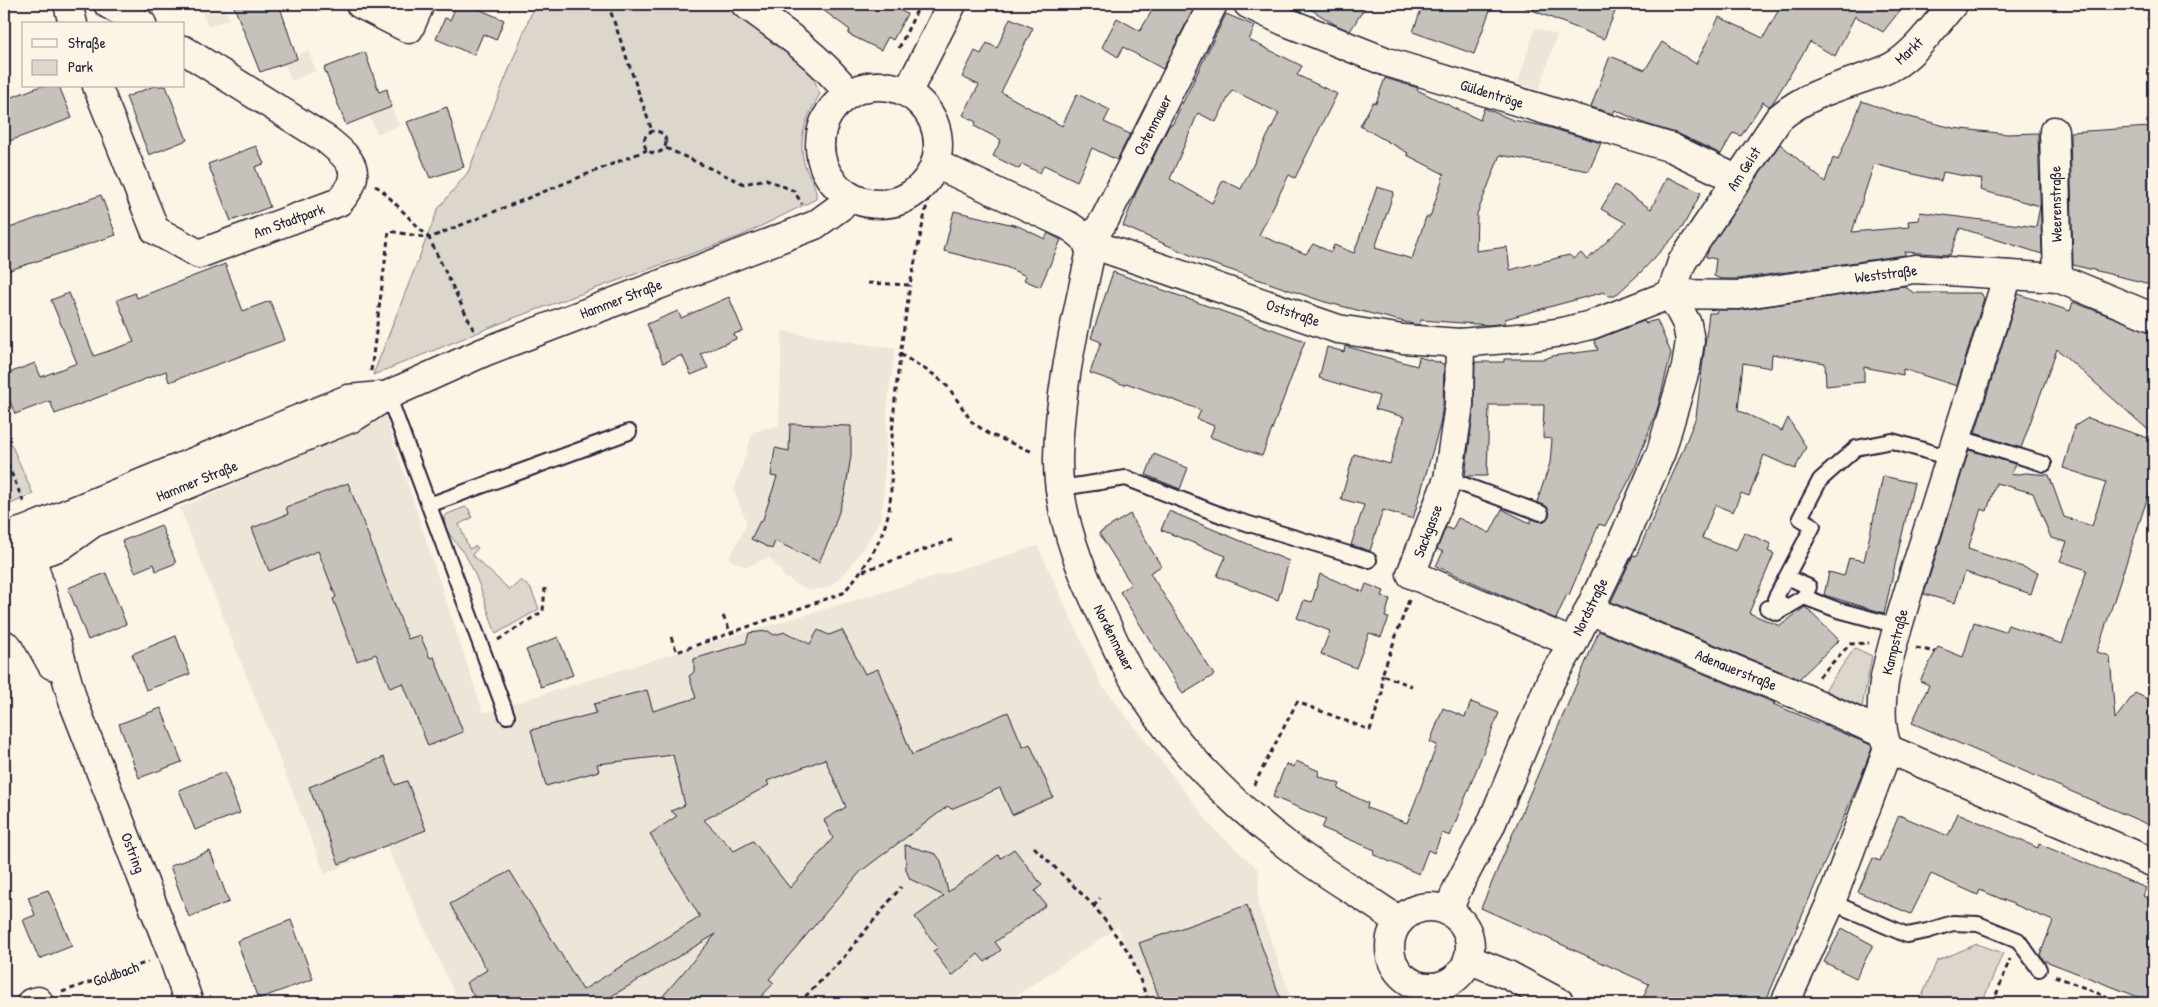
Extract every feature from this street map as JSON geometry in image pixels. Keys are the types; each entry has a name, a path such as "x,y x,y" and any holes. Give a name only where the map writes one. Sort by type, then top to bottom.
{"street":[{"path":"68,4 72,22"},
{"path":"108,4 139,22"},
{"path":"360,4 409,29 420,4"},
{"path":"746,4 849,82 868,87 910,87"},
{"path":"910,87 952,4"},
{"name":"Ostenmauer","path":"1089,244 1105,219 1213,4"},
{"name":"Güldentröge","path":"1248,4 1284,21 1387,62 1672,148 1736,179"},
{"name":"Markt","path":"1853,82 1882,72 1897,64 1914,49 1953,4"},
{"path":"185,51 327,140 345,154 353,167 354,176"},
{"path":"849,82 823,125 819,145 823,165 844,202 873,205 900,202 922,187 941,167 934,124 910,87"},
{"name":"Am Geist","path":"1671,294 1682,262 1736,179 1779,118 1793,106 1819,93 1853,82"},
{"name":"Am Stadtpark","path":"98,88 154,230 199,254 340,202 347,193 354,176"},
{"name":"Weerenstraße","path":"2054,131 2058,278"},
{"name":"Oststraße","path":"941,167 1069,226 1082,234 1089,244 1338,328 1403,339 1460,343 1520,338 1562,332 1591,325 1671,294"},
{"name":"Hammer Straße","path":"16,546 61,546 93,523 354,417 388,395 484,352 815,225 844,202"},
{"name":"Nordenmauer","path":"1089,244 1090,255 1075,324 1065,385 1058,460 1061,488 1074,545 1089,590 1129,671 1166,727 1242,808 1289,847 1398,921"},
{"name":"Weststraße","path":"1671,294 1739,295 1915,269 2058,278 2154,318"},
{"name":"Kampstraße","path":"1785,1003 1831,902 1885,741 1880,703 1896,634 2008,276"},
{"name":"Nordstraße","path":"1448,911 1458,887 1490,828 1551,680 1573,643 1623,540 1661,452 1686,368 1690,341 1687,324 1671,294"},
{"name":"Sackgasse","path":"1460,343 1459,405 1448,479 1411,574 1573,643"},
{"path":"16,546 30,626"},
{"name":"Ostring","path":"16,546 74,704 172,954 189,1003"},
{"name":"Ostring","path":"4,609 30,626 74,704"},
{"name":"Adenauerstraße","path":"1589,610 1800,696 1885,741 2154,863"},
{"path":"1422,907 1436,907 1448,911 1461,922 1465,929 1470,949 1468,959 1463,970 1454,979 1431,994 1406,980 1397,970 1391,959 1389,945 1392,932 1398,921 1409,912 1422,907"},
{"path":"1468,959 1508,975 1560,1003"}],"lane":[{"path":"388,395 507,716"},
{"path":"429,505 629,432"},
{"path":"1787,607 1775,599 1813,526 1800,518 1820,480 1856,448 1892,441 1954,447 2044,464"},
{"path":"1061,488 1126,478 1226,517 1370,560"},
{"path":"1448,479 1541,513"},
{"path":"1767,608 1777,613 1804,597 1809,587 1787,577"},
{"path":"1804,597 1896,634"},
{"path":"1831,902 1906,935 1927,932 1954,922 1978,924 2018,940 2039,969"}],"path":[{"path":"608,4 652,131"},
{"path":"898,50 920,4"},
{"path":"2148,20 2153,4"},
{"path":"887,73 891,65"},
{"path":"849,82 867,73"},
{"path":"671,637 677,652 843,592 862,571 878,542 889,510 892,436 900,354 910,285 928,199 941,167 951,150 950,130 942,110 930,94 910,87 887,73 867,73 824,97 813,114 807,134 806,156 813,175 824,193 870,217 901,214 928,199"},
{"path":"652,131 660,131 665,139 666,148 653,153 647,150 643,144 644,136 652,131"},
{"path":"666,148 744,184 766,179 794,191 815,225"},
{"path":"370,373 389,231 429,238 647,150"},
{"path":"354,176 381,189 429,238 484,352"},
{"path":"868,283 910,285"},
{"path":"900,354 936,376 950,388 972,422 989,434 1058,460"},
{"path":"4,456 16,546"},
{"path":"862,571 952,540"},
{"path":"1242,808 1297,702 1370,730 1382,693 1382,675 1411,594 1411,574"},
{"path":"482,650 543,611 546,588"},
{"path":"723,616 731,632"},
{"path":"1800,696 1850,644 1896,634"},
{"path":"1382,675 1412,686"},
{"path":"1034,847 1094,906 1130,954 1149,1003"},
{"path":"799,1003 844,957 901,887"},
{"path":"1094,906 1100,898"},
{"path":"1993,1003 2018,940"},
{"name":"Goldbach","path":"34,1002 172,954"},
{"path":"2039,969 2122,1003"}],"shaded area":[{"path":"208,4 223,4 229,19 208,27 199,7"},
{"path":"1535,28 1557,35 1539,90 1518,83"},
{"path":"308,51 316,71 291,81 285,64 297,59 296,56"},
{"path":"391,107 399,126 377,134 369,115"},
{"path":"782,331 895,349 888,400 883,505 880,519 872,535 850,567 831,586 823,589 810,590 797,585 785,577 769,557 746,567 729,559 747,523 734,491 753,432 779,425"},
{"path":"385,416 483,713 666,656 1038,546 1101,684 1214,829 1259,870 1258,905 1293,1003 1149,1003 1118,927 1005,1003 459,1003 387,846 325,874 180,508"}],"green space":[{"path":"535,4 721,4 811,72 820,94 810,112 804,130 802,149 806,169 815,187 816,199 741,236 511,319 373,375 438,209 468,172"},
{"path":"4,428 33,494 4,507"},
{"path":"465,507 469,509 472,518 459,524 469,549 476,546 478,548 472,555 510,590 521,580 531,589 539,609 496,634 472,567 445,526 445,515"},
{"path":"1855,648 1872,656 1862,707 1825,690"},
{"path":"1977,944 2003,953 1982,1003 1919,1003 1937,961"}],"building":[{"path":"233,4 279,4 297,59 260,72"},
{"path":"457,4 467,4 504,20 496,40 483,34 474,55 436,39 445,18 450,20"},
{"path":"815,4 889,4 907,14 893,40 888,37 881,50 848,34 850,30"},
{"path":"1156,4 1196,4 1163,69 1123,47 1118,57 1102,47 1117,18 1140,31"},
{"path":"1302,4 1367,4 1350,31 1336,25"},
{"path":"1423,4 1471,4 1490,10 1474,54 1413,32"},
{"path":"1517,4 1618,4 1604,39"},
{"path":"1782,4 1905,4 1883,32 1855,16 1835,56 1810,42 1772,104 1769,106 1763,102 1741,136 1733,133 1721,154 1679,134 1646,124 1615,110 1613,114 1591,107 1610,56 1645,70 1662,42 1696,64 1719,17 1763,38"},
{"path":"1226,14 1255,26 1249,40 1302,66 1297,75 1337,94 1295,178 1289,175 1259,235 1306,254 1313,244 1331,252 1334,245 1354,253 1377,187 1394,192 1375,248 1412,259 1426,217 1430,217 1444,174 1407,155 1408,153 1360,126 1373,102 1376,103 1385,78 1418,88 1417,90 1480,120 1484,108 1513,120 1544,126 1601,143 1589,171 1500,155 1477,214 1476,251 1507,247 1510,270 1569,255 1574,259 1581,253 1587,260 1626,223 1601,209 1615,185 1651,209 1667,177 1701,193 1682,228 1642,271 1615,296 1608,296 1604,292 1505,319 1505,323 1489,325 1421,320 1420,325 1325,302 1204,261 1123,226 1136,193 1170,124 1172,125","holes":["1232,90 1279,113 1241,189 1223,180 1212,203 1170,179 1198,113 1216,122"]},
{"path":"1010,18 1033,28 1001,92 1062,126 1077,94 1110,110 1104,122 1130,134 1117,160 1092,148 1077,181 1044,165 1040,173 1022,164 1019,169 993,156 1001,140 974,126 976,122 963,115 979,85 962,77 975,51 981,54 987,43 997,48"},
{"path":"365,52 379,92 387,89 391,107 346,125 324,68"},
{"path":"36,88 60,88 72,118 4,143 4,100"},
{"path":"149,88 167,88 187,140 149,155 126,97"},
{"path":"1862,101 1898,114 1953,128 2007,134 2038,133 2042,254 1960,228 1950,255 1905,252 1905,255 1738,279 1721,279 1714,276 1716,259 1706,257 1709,249 1780,144 1825,182 1833,158 1838,160","holes":["1874,164 1941,181 1943,172 1982,179 1980,190 2040,206 2036,227 1920,212 1919,220 1908,221 1909,227 1852,232"]},
{"path":"447,107 464,167 430,178 407,122"},
{"path":"2150,127 2152,152 2154,152 2154,285 2073,265 2070,132"},
{"path":"256,146 264,164 255,167 270,207 231,221 208,164"},
{"path":"101,195 116,235 4,272 4,230"},
{"path":"954,211 1018,226 1045,239 1048,233 1061,240 1040,287 1024,280 1026,276 1006,267 944,251"},
{"path":"225,264 243,311 270,301 285,340 169,382 166,371 55,414 50,401 15,414 4,386 4,375 35,363 41,377 77,363 51,300 69,293 94,356 134,342 117,300 135,293 137,298"},
{"path":"1113,272 1305,341 1262,456 1210,437 1214,426 1197,419 1201,410 1126,383 1125,385 1090,373 1101,342 1091,338"},
{"path":"1904,286 1914,293 1981,293 1984,298 1957,386 1903,369 1903,375 1864,367 1864,382 1826,386 1825,363 1772,354 1771,368 1743,363 1738,410 1782,431 1788,418 1806,447 1795,469 1764,455 1749,496 1741,493 1733,512 1715,505 1702,538 1736,551 1744,532 1771,544 1768,551 1774,554 1749,613 1780,626 1805,607 1839,640 1799,679 1611,602 1633,555 1636,556 1696,417 1709,313 1716,313 1717,310 1741,310"},
{"path":"2018,294 2070,311 2073,302 2154,333 2154,435 2057,349 2021,448 1975,433"},
{"path":"729,297 743,331 734,334 736,339 701,354 708,368 691,375 682,355 663,363 647,324 678,311 681,318"},
{"path":"1657,320 1671,353 1658,407 1634,471 1605,526 1599,524 1569,595 1567,594 1556,619 1436,566 1443,552 1437,549 1446,527 1452,530 1458,518 1490,533 1502,509 1530,523 1531,519 1543,521 1549,516 1547,507 1537,502 1550,463 1552,439 1543,438 1544,405 1489,405 1487,476 1465,476 1474,407 1475,362 1504,362 1504,359 1545,359 1552,356 1598,350 1594,340 1644,321 1645,323"},
{"path":"1345,346 1417,366 1419,357 1444,364 1443,404 1440,425 1413,519 1383,510 1370,551 1351,545 1364,505 1341,499 1354,454 1390,464 1404,417 1375,409 1379,396 1319,378 1327,347 1344,352"},
{"path":"2088,418 2154,440 2154,478 2097,652 2110,656 2115,719 2135,693 2154,702 2154,827 1912,723 1929,685 1920,681 1938,647 1963,657 1974,622 2005,632 2008,625 2062,644 2087,570 2060,561 2067,542 2051,538 2033,493 1996,483 1987,511 1981,509 1968,549 2038,572 2031,594 1965,572 1955,603 1924,594 1969,450 2015,464 2011,475 2026,473 2049,475 2064,517 2092,526 2106,482 2063,468 2075,426"},
{"path":"790,424 851,426 851,456 845,493 831,536 819,562 775,541 772,549 751,539 760,521 762,522 777,477 771,476 775,448 789,451"},
{"path":"1154,454 1188,468 1180,489 1146,475"},
{"path":"1883,476 1914,483 1884,613 1824,595 1829,572 1844,576 1849,558 1864,561"},
{"path":"348,483 408,639 420,635 430,658 434,657 463,732 428,746 403,683 390,688 376,654 357,661 333,599 336,597 318,551 269,571 252,528 288,514 286,507"},
{"path":"1169,511 1289,561 1278,600 1217,576 1226,556 1161,530"},
{"path":"1130,514 1161,566 1150,573 1214,675 1183,694 1120,592 1131,584 1099,533"},
{"path":"161,525 176,563 156,571 154,564 135,572 122,541"},
{"path":"106,573 126,624 88,640 68,588"},
{"path":"1320,574 1363,592 1366,584 1384,591 1382,596 1390,599 1385,617 1389,618 1381,637 1369,633 1356,668 1321,654 1330,631 1297,618 1304,600 1312,602"},
{"path":"818,630 829,635 842,630 865,674 878,669 912,755 1008,712 1023,747 1030,744 1053,797 1012,815 1000,788 951,809 948,806 861,871 769,979 774,983 755,1003 657,1003 716,934 600,1003 478,1003 466,983 487,970 450,904 510,871 583,990 700,917 650,834 677,816 671,811 685,805 673,755 597,764 599,771 546,786 531,730 596,713 594,704 647,690 653,711 696,698 689,676 694,672 694,659 746,643 749,633 768,631 774,635 785,632 810,644","holes":["825,759 846,807 824,820 833,838 790,888 753,841 734,851 704,820 769,785 767,781"]},
{"path":"1599,631 1775,703 1773,704 1871,745 1872,748 1860,779 1765,1003 1641,1003 1649,984 1481,908"},
{"path":"176,636 190,674 146,690 132,654"},
{"path":"558,637 573,675 541,687 526,650"},
{"path":"1471,702 1499,713 1450,836 1442,833 1434,853 1428,850 1419,874 1374,855 1375,850 1322,828 1326,819 1273,797 1286,764 1294,767 1296,761 1319,771 1318,776 1340,784 1338,789 1368,803 1367,808 1407,823 1437,745 1430,742 1443,708 1465,717"},
{"path":"161,708 182,762 139,778 119,724"},
{"path":"384,757 395,785 407,781 426,830 339,864 309,787"},
{"path":"225,772 240,813 195,830 179,790"},
{"path":"1958,813 2038,848 2039,844 2146,888 2143,896 2154,901 2154,1003 2043,960 2040,955 2053,921 1980,890 1978,895 1931,874 1911,914 1858,892 1873,858 1880,861 1899,815 1948,836"},
{"path":"905,845 936,854 941,861 948,892 998,855 1001,858 1014,849 1042,885 1035,891 1046,905 995,942 1001,950 985,962 978,954 952,976 933,951 938,948 915,917 944,896 910,879 906,870"},
{"path":"210,851 229,902 189,917 170,866"},
{"path":"48,890 72,946 39,959 23,920 35,915 28,897"},
{"path":"1247,905 1282,1003 1161,1003 1139,943"},
{"path":"291,920 313,979 258,999 237,941"},
{"path":"1842,928 1873,945 1856,978 1824,962"}]}
